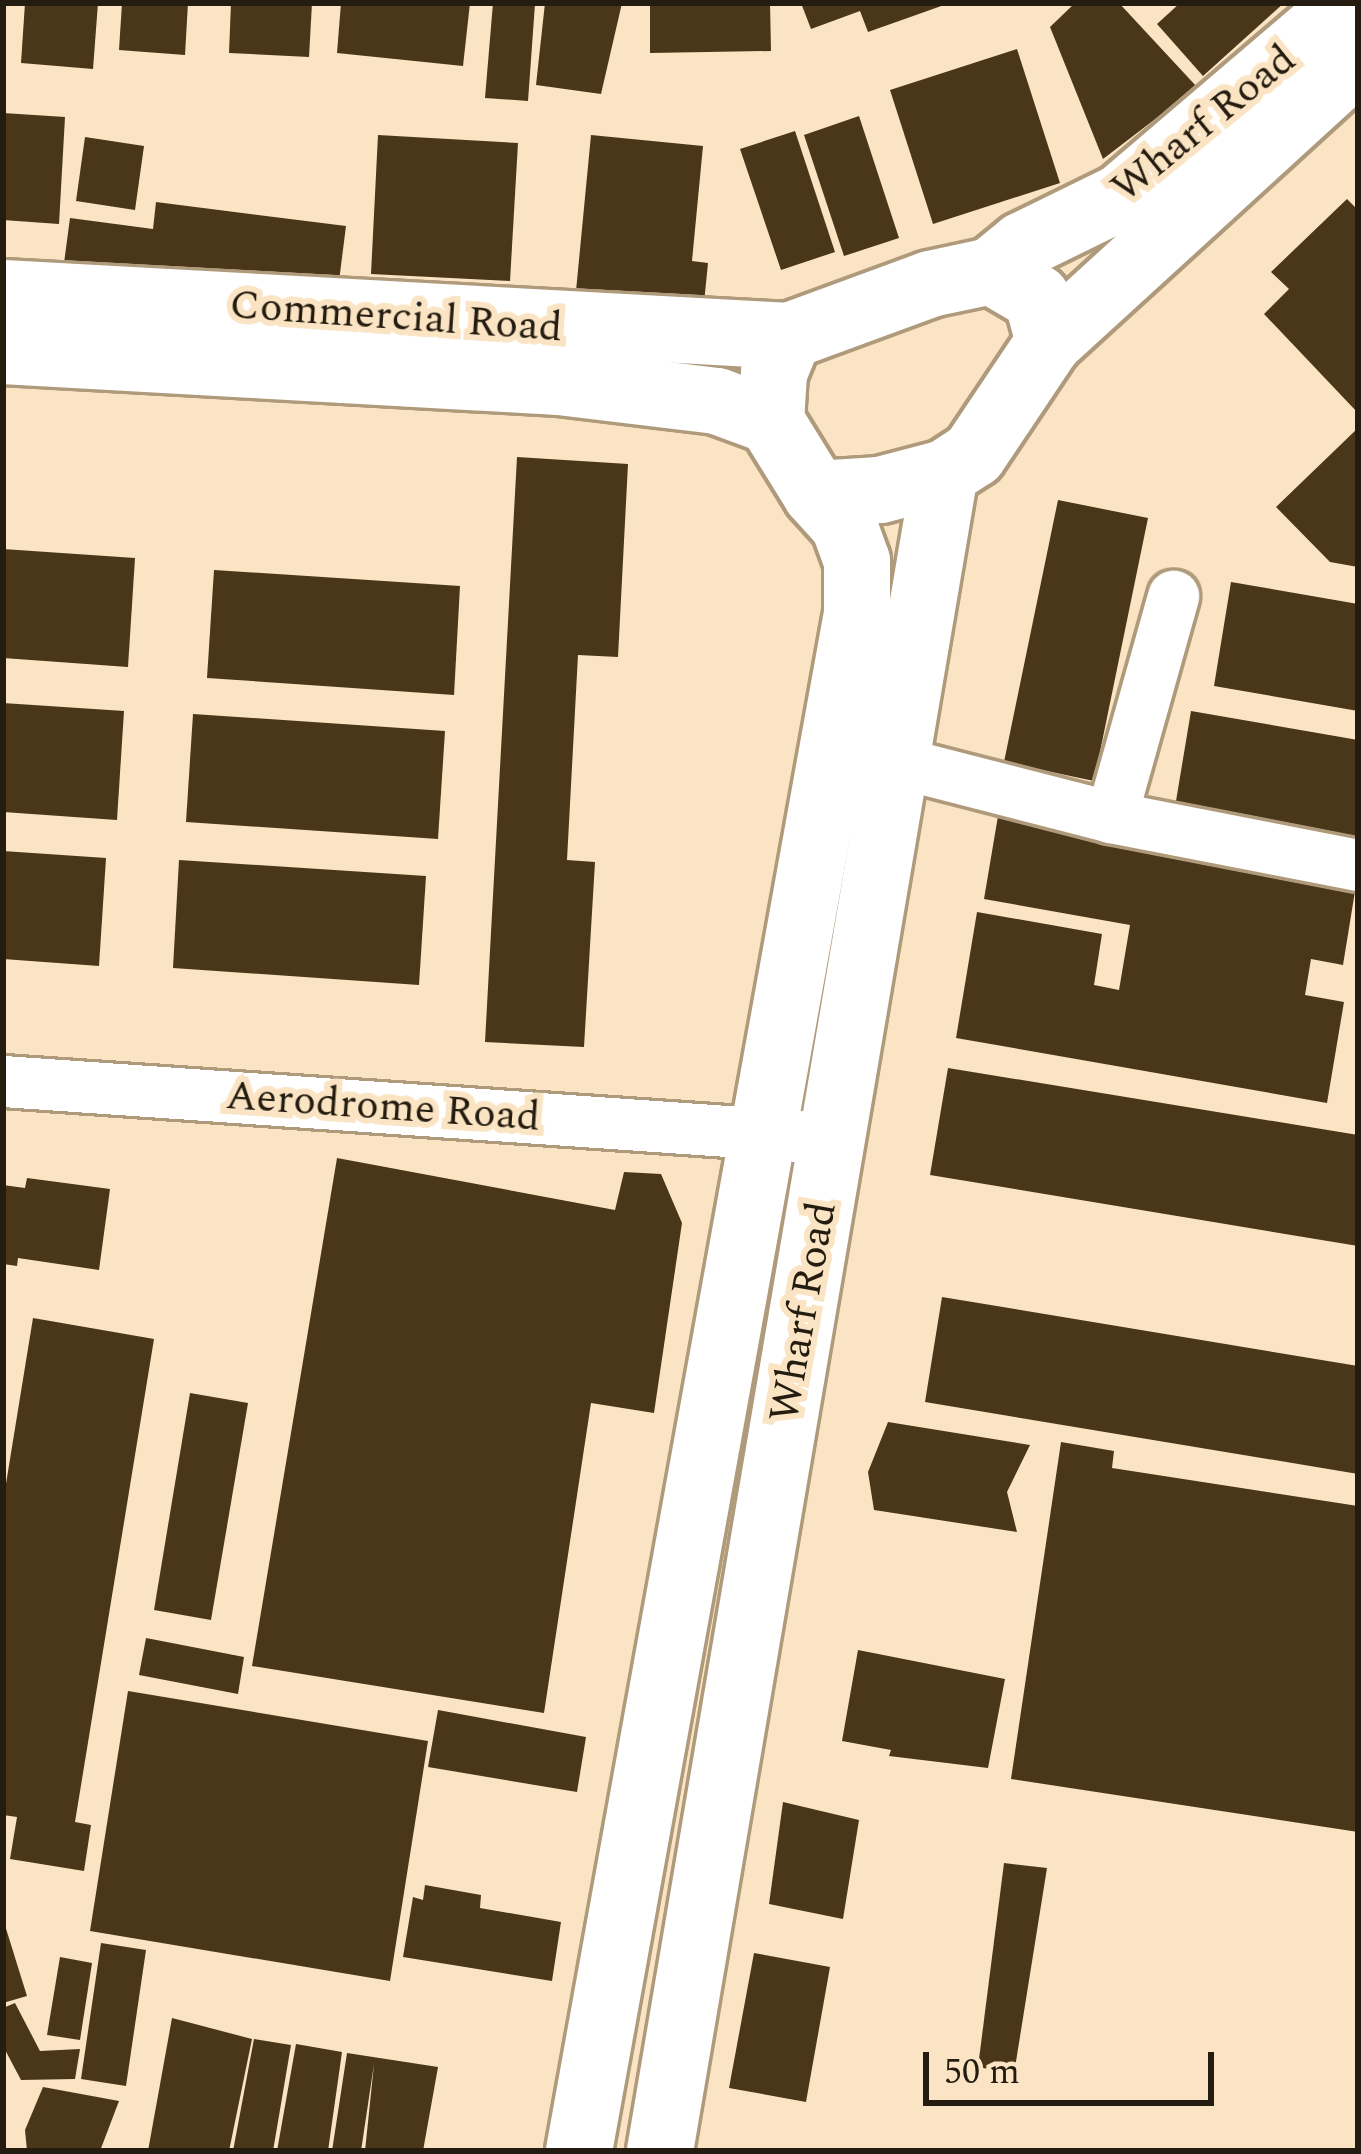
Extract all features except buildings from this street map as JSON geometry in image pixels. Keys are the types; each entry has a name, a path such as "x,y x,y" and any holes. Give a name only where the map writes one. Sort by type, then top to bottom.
{"main road":[{"name":"Wharf Road","path":"991,271 1023,245 1121,197 1348,3"},
{"name":"Wharf Road","path":"1049,342 1358,60"},
{"path":"991,271 1036,298 1049,342 974,454 945,473 880,490 816,494 772,421 774,373 789,336 930,284 991,271"},
{"name":"Commercial Road","path":"3,292 789,336"},
{"name":"Commercial Road","path":"3,351 560,382 717,400 772,421"},
{"name":"Wharf Road","path":"660,2151 945,473"},
{"name":"Wharf Road","path":"579,2151 857,613 857,561 844,525 816,494"}],"street":[{"path":"1111,818 1173,596"},
{"path":"897,762 1111,818 1358,865"},
{"name":"Aerodrome Road","path":"3,1081 834,1138"}]}
